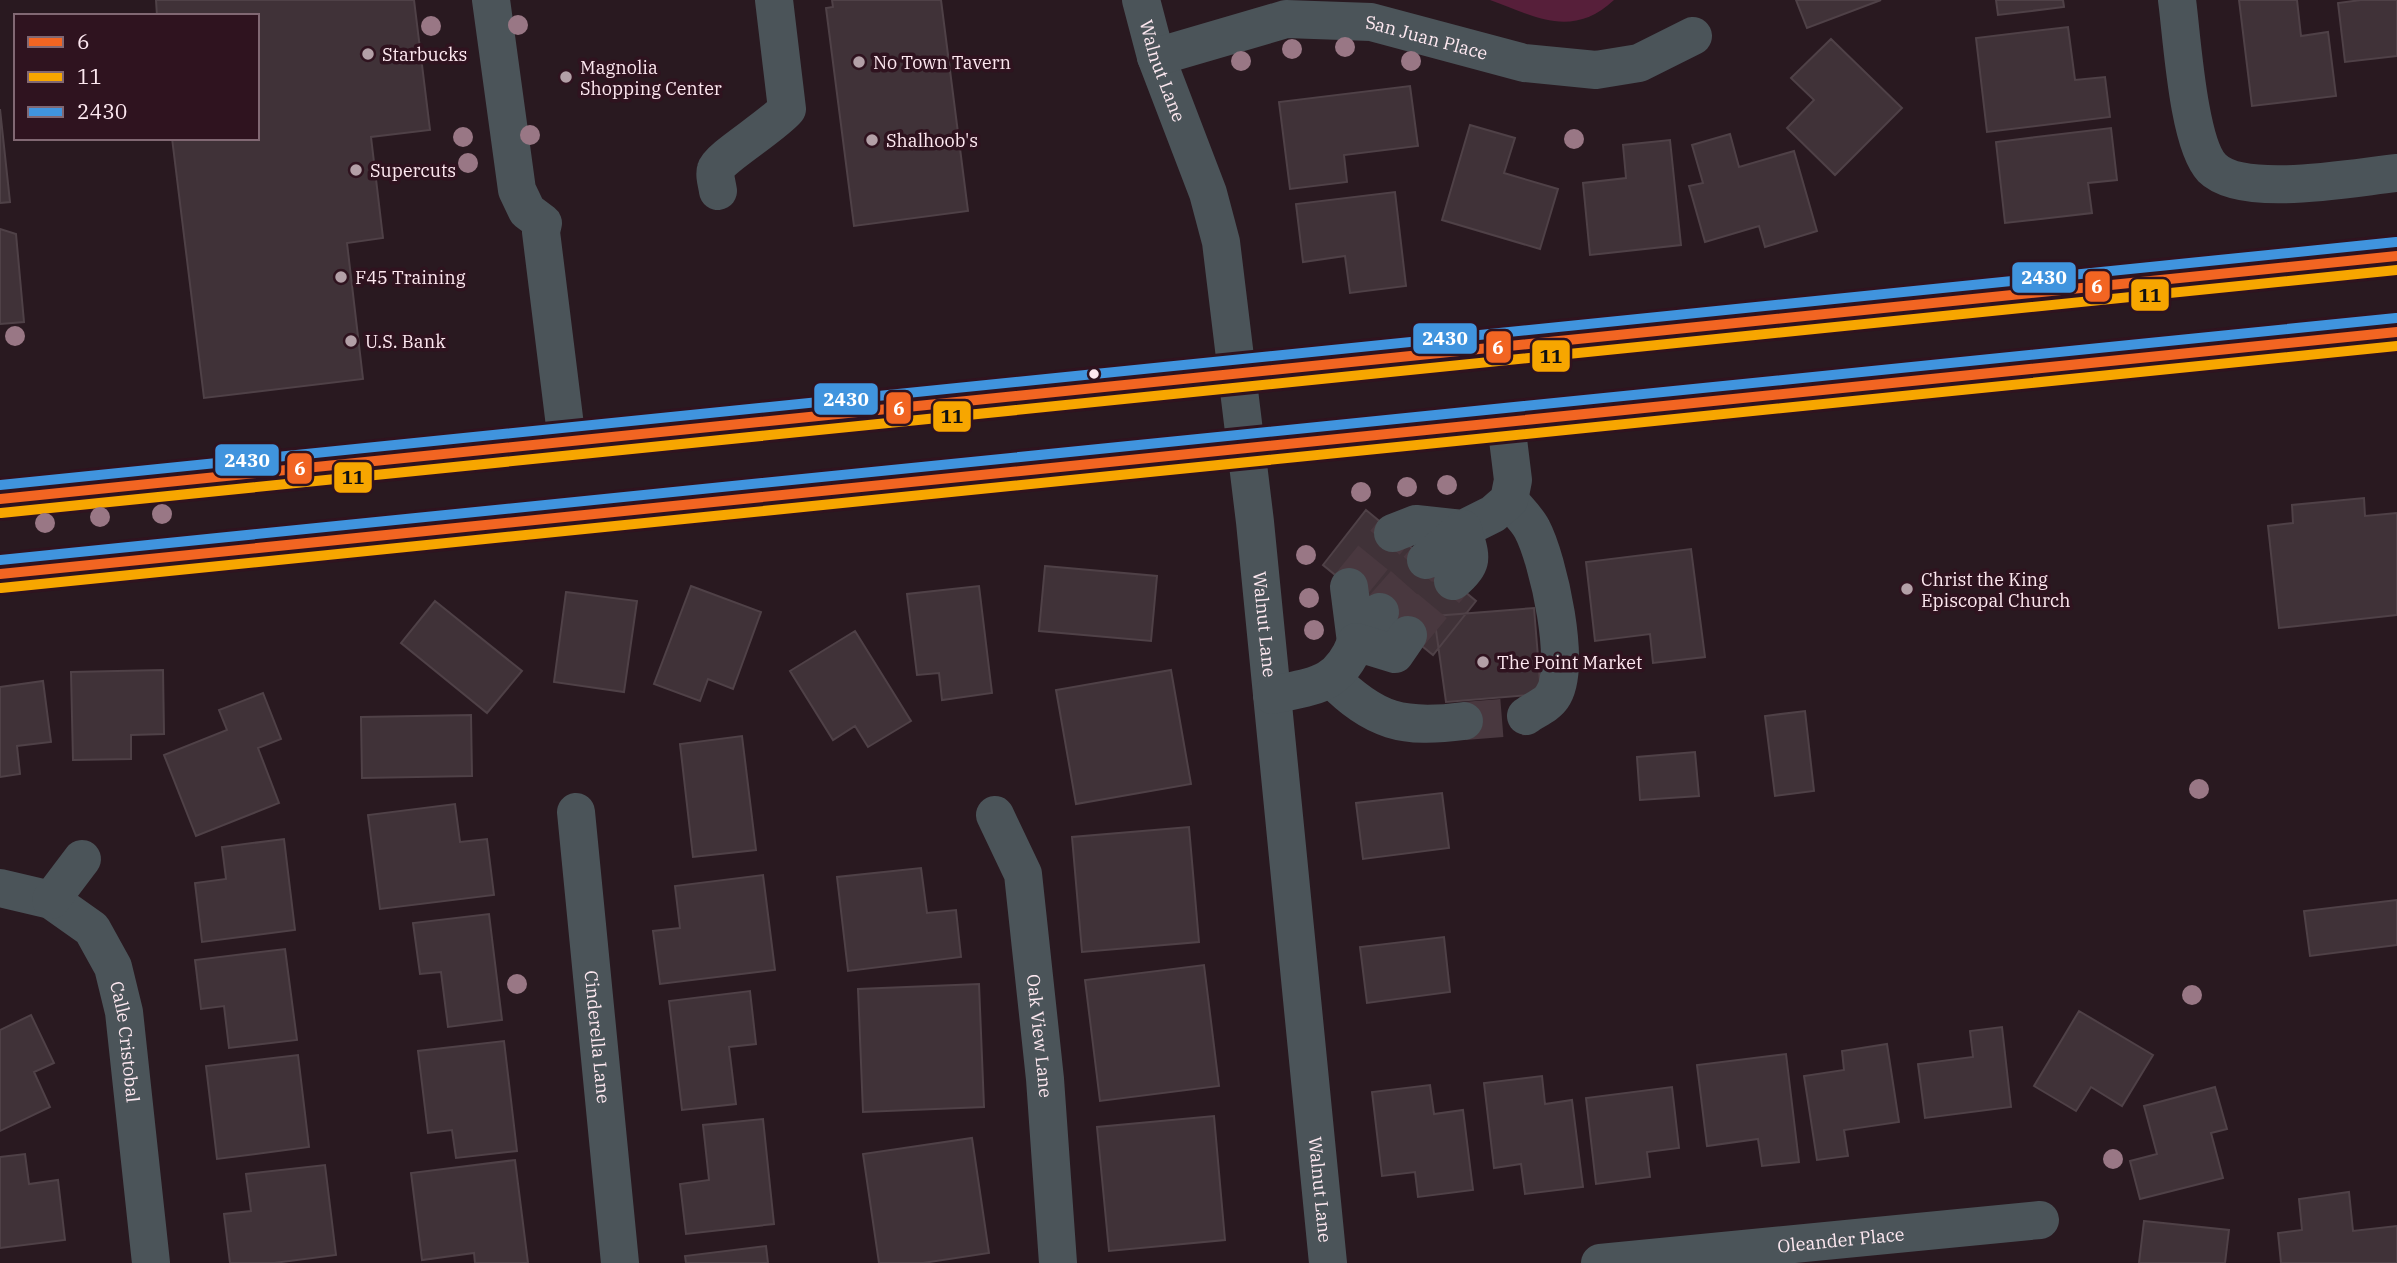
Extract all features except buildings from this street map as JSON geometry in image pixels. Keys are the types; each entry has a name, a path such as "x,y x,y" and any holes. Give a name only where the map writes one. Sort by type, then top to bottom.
{"main road":[{"path":"0,499 1238,376 2397,256"},
{"path":"0,574 2397,332"}],"street":[{"path":"491,0 517,190 527,211 543,223 541,232 567,442"},
{"path":"718,191 715,172 721,161 777,122 787,109 774,0"},
{"name":"Walnut Lane","path":"1141,0 1156,57 1208,193 1221,242 1247,449 1328,1263"},
{"path":"2177,0 2196,133 2212,168 2238,181 2272,186 2397,173"},
{"name":"San Juan Place","path":"1156,57 1286,19 1371,22 1524,63 1596,70 1639,63 1693,36"},
{"path":"1393,533 1416,524 1463,529 1493,514 1509,500 1513,480 1506,423"},
{"path":"1509,500 1532,529 1555,607 1559,684 1552,699 1526,716"},
{"path":"1439,570 1463,529"},
{"path":"1272,695 1310,687 1331,678 1347,665 1356,642 1349,587"},
{"path":"1356,642 1394,624"},
{"path":"1331,678 1354,701 1382,718 1413,724 1464,721"},
{"name":"Cinderella Lane","path":"576,812 620,1263"},
{"name":"Oak View Lane","path":"995,815 1023,874 1045,1079 1058,1263"},
{"path":"51,900 82,859"},
{"name":"Calle Cristobal","path":"0,888 51,900 92,929 113,967 124,1012 150,1263"},
{"name":"Oleander Place","path":"1600,1263 2040,1220"}],"shaded area":[{"path":"1490,0 1614,0 1598,12 1568,22 1538,18"}],"tunnel":[{"path":"1349,587 1393,533"},
{"path":"1380,612 1426,560"},
{"path":"1408,635 1453,581"},
{"path":"1464,721 1526,716"}],"transit line":[{"name":"2430","path":"0,485 2396,242"},
{"name":"6","path":"0,499 2397,256"},
{"name":"11","path":"1,513 2397,270"},
{"name":"2430","path":"0,560 2396,318"},
{"name":"6","path":"0,574 2397,332"},
{"name":"11","path":"1,588 2397,346"}],"place":[{"name":"Starbucks","path":"368,54"},
{"name":"No Town Tavern","path":"859,62"},
{"name":"Magnolia Shopping Center","path":"566,77"},
{"name":"Shalhoob's","path":"872,140"},
{"name":"Supercuts","path":"356,170"},
{"name":"F45 Training","path":"341,277"},
{"name":"U.S. Bank","path":"351,341"},
{"name":"Christ the King Episcopal Church","path":"1907,589"},
{"name":"The Point Market","path":"1483,662"}]}
